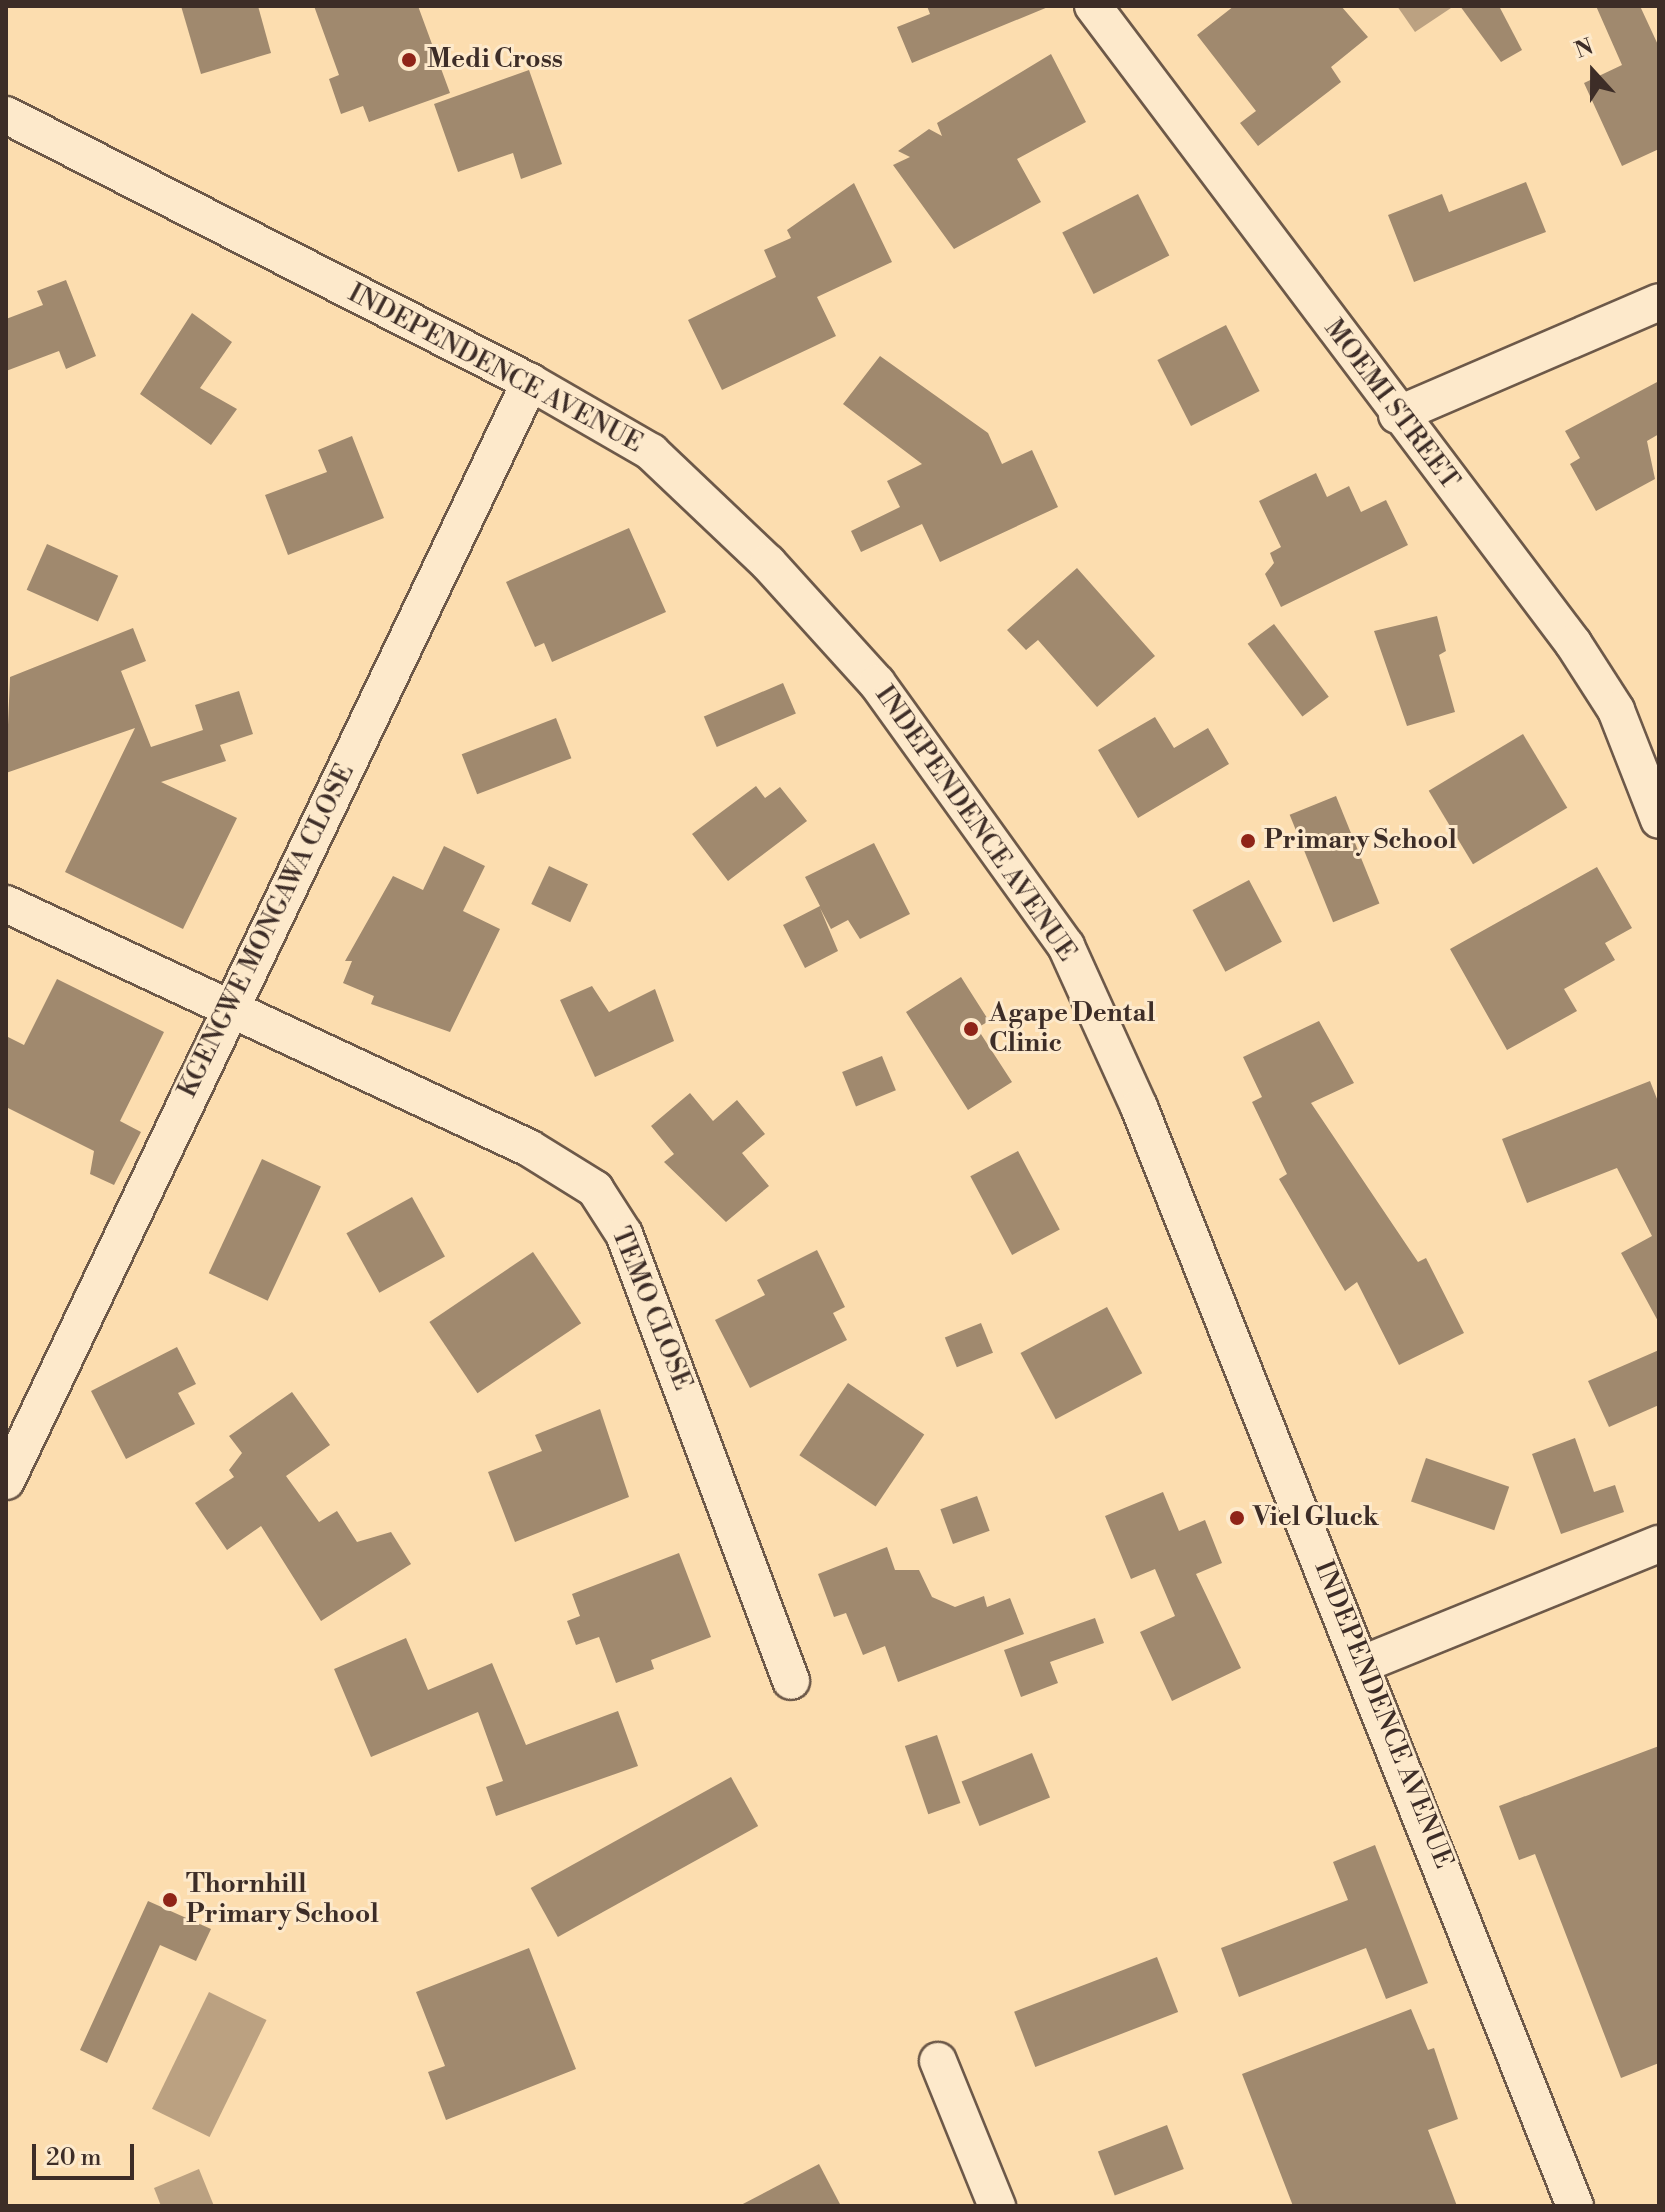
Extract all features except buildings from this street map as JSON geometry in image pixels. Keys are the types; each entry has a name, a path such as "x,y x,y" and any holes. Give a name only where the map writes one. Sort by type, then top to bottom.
{"street":[{"name":"MOEMI STREET","path":"1093,6 1397,415 1573,643 1616,710 1659,820"},
{"name":"INDEPENDENCE AVENUE","path":"6,115 530,382 651,452 768,563 877,683 1066,946 1139,1107 1363,1664 1575,2206"},
{"path":"1397,415 1659,302"},
{"name":"KGENGWE MONGAWA CLOSE","path":"6,1481 530,382"},
{"name":"TEMO CLOSE","path":"6,904 228,1012 529,1148 595,1189 624,1234 791,1681"},
{"path":"1363,1664 1659,1544"},
{"path":"938,2061 997,2206"}],"shaded area":[{"path":"1397,6 1450,6 1451,8 1415,32"},
{"path":"209,1992 267,2020 210,2137 152,2109"},
{"path":"199,2169 214,2206 161,2206 154,2188"}],"place":[{"name":"Medi Cross","path":"409,60"},
{"name":"Primary School","path":"1248,841"},
{"name":"Agape Dental Clinic","path":"971,1029"},
{"name":"Viel Gluck","path":"1237,1518"},
{"name":"Thornhill Primary School","path":"170,1900"}]}
